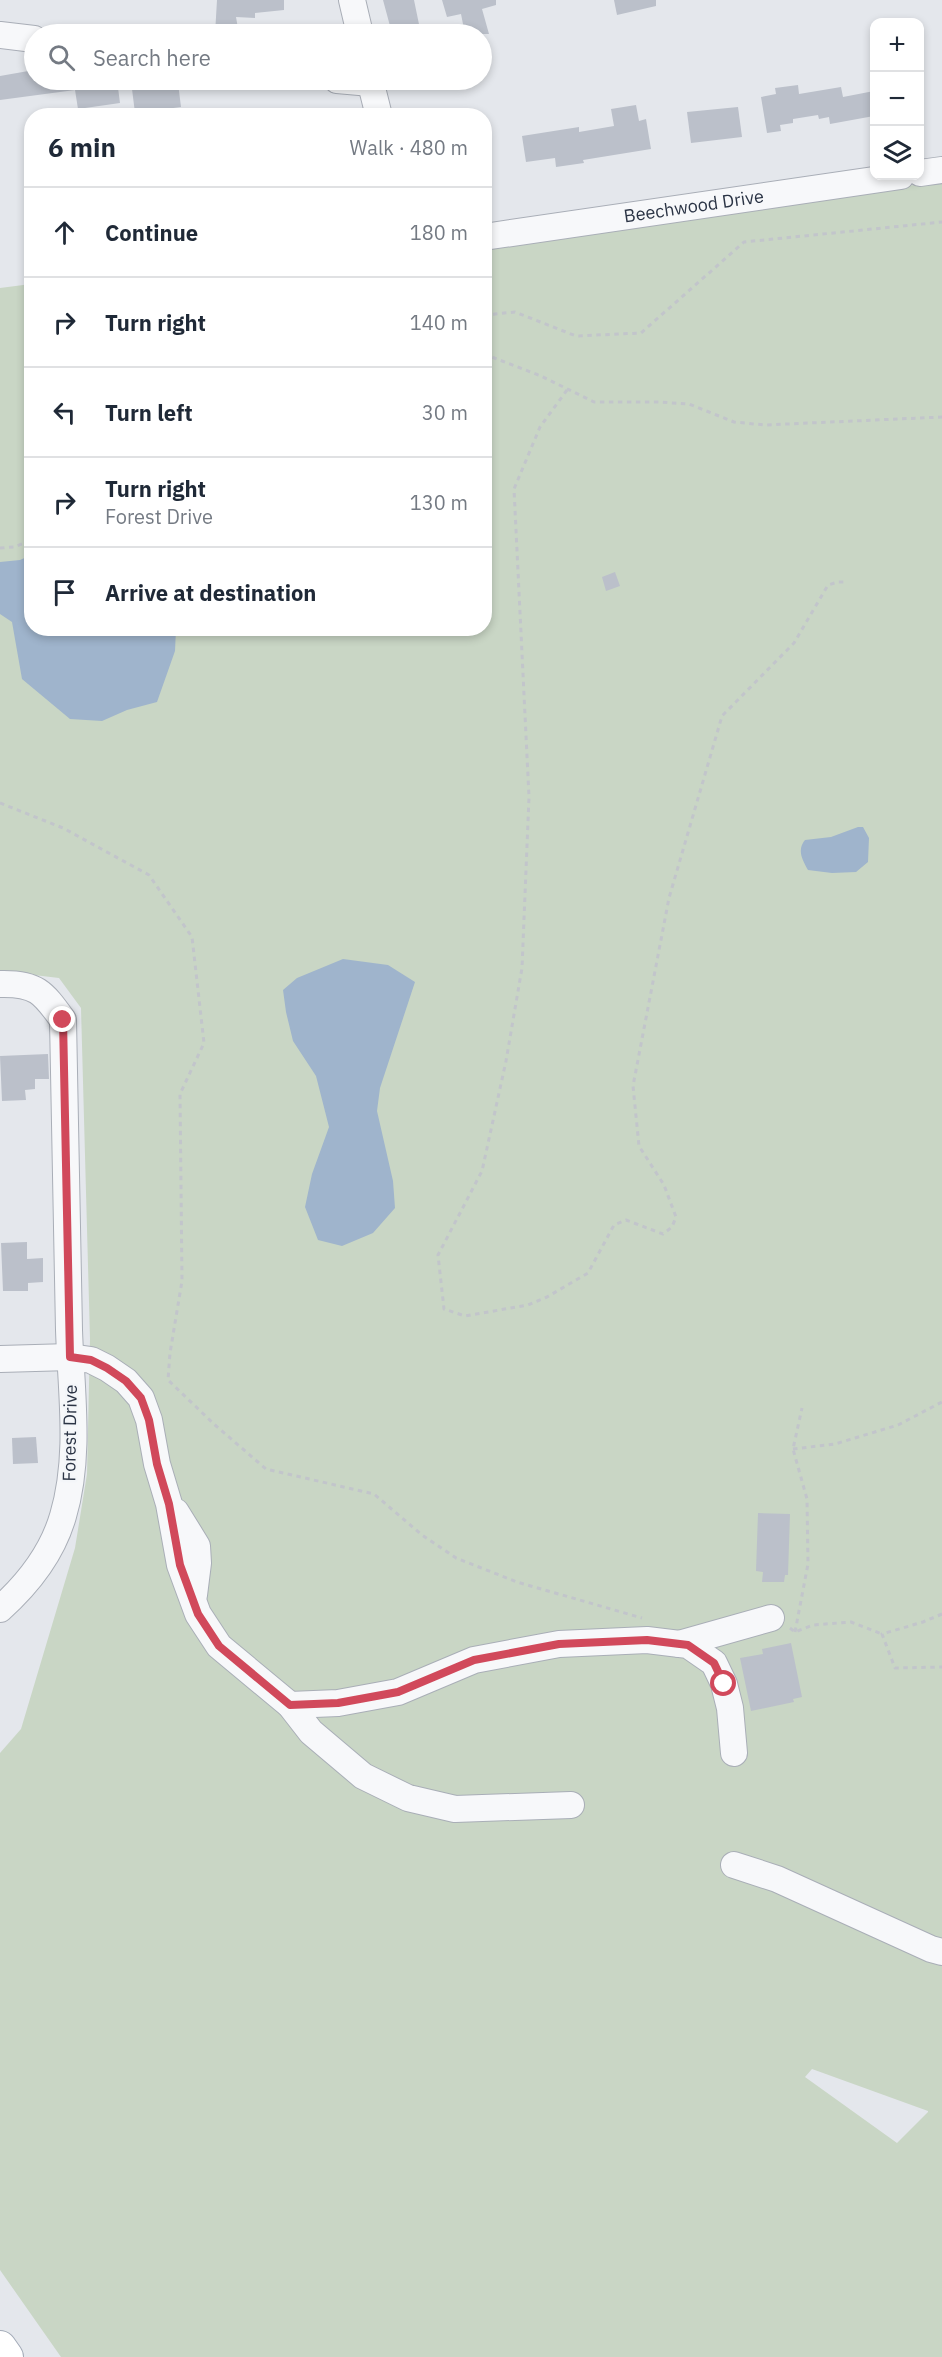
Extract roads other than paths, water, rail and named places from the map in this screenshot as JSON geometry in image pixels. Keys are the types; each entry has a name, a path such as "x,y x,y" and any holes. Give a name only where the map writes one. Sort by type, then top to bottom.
{"main road":[{"path":"0,2347 8,2357"}],"street":[{"path":"352,0 358,24"},
{"path":"0,35 24,38"},
{"path":"373,90 377,108"},
{"path":"924,172 942,170"},
{"name":"Beechwood Drive","path":"492,236 874,180"},
{"name":"Forest Drive","path":"0,984 19,983 45,994 63,1020 73,1460 63,1516 51,1547 34,1574 0,1609"},
{"path":"0,1359 70,1357 91,1360 126,1381 141,1398 149,1420 157,1464 169,1504 191,1534 196,1546 198,1563 193,1598 198,1614 219,1646 290,1705 311,1732 363,1776 408,1798 455,1809 572,1805"},
{"path":"679,1644 771,1618"},
{"path":"290,1705 338,1703 398,1692 474,1660 559,1644 647,1640 688,1645 714,1663 724,1684 730,1708 734,1753"},
{"path":"734,1865 777,1878 942,1952"}],"water":[{"path":"24,558 24,636 176,636 175,651 157,702 127,710 102,721 70,719 22,679 12,622 0,614 0,562"},
{"path":"863,827 869,838 868,862 856,872 832,873 808,870 801,851 805,840 831,837"},
{"path":"343,959 388,965 415,982 380,1088 377,1111 393,1181 395,1208 373,1233 342,1246 318,1240 305,1207 312,1174 329,1127 316,1076 293,1041 283,990 297,978"}]}
